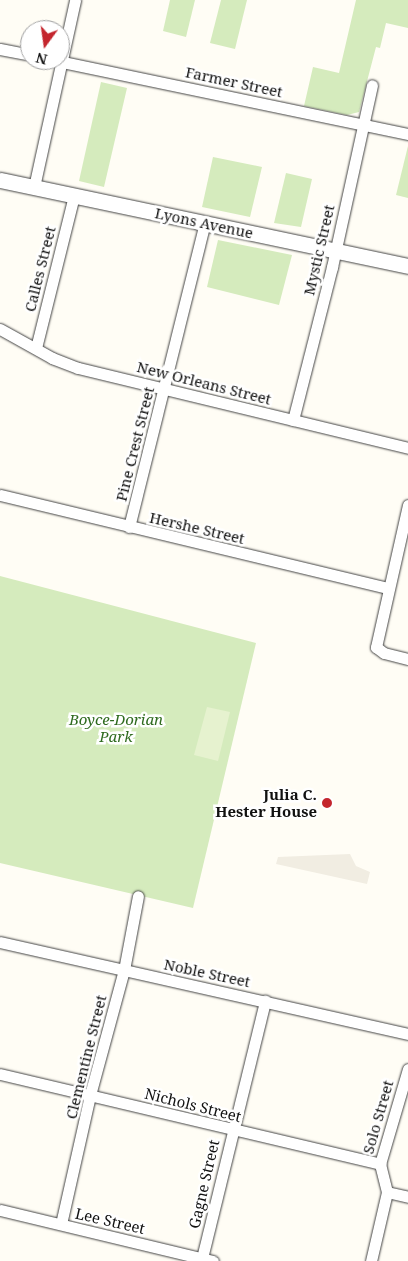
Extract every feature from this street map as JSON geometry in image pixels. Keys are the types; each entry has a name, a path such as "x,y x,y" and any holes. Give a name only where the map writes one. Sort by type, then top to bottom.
{"street":[{"path":"69,20 75,0"},
{"path":"0,49 20,53"},
{"name":"Farmer Street","path":"70,64 408,134"},
{"path":"34,188 55,70"},
{"name":"Mystic Street","path":"293,420 335,250 372,85"},
{"name":"Lyons Avenue","path":"0,180 408,266"},
{"name":"Calles Street","path":"36,348 74,196"},
{"name":"Pine Crest Street","path":"130,527 205,223"},
{"name":"New Orleans Street","path":"0,329 52,358 78,368 408,448"},
{"name":"Hershe Street","path":"0,495 388,588"},
{"path":"408,505 376,647 384,653 408,659"},
{"name":"Clementine Street","path":"61,1224 90,1095 124,970 138,896"},
{"name":"Noble Street","path":"0,942 408,1034"},
{"name":"Gagne Street","path":"207,1260 232,1130 264,1001"},
{"name":"Solo Street","path":"372,1261 388,1192 380,1164 408,1069"},
{"name":"Nichols Street","path":"0,1074 380,1164"},
{"path":"388,1192 408,1197"},
{"name":"Lee Street","path":"0,1210 207,1260"}],"green space":[{"path":"170,0 195,0 186,37 163,31"},
{"path":"221,0 247,0 235,49 210,43"},
{"path":"356,0 408,0 408,28 386,23 380,48 376,47 359,112 347,115 304,106 313,67 339,73"},
{"path":"101,82 127,88 104,187 79,181"},
{"path":"408,146 408,198 396,195"},
{"path":"213,157 262,167 250,217 202,207"},
{"path":"286,173 312,179 301,227 274,223"},
{"path":"218,240 292,255 279,305 207,287"},
{"name":"Boyce-Dorian Park","path":"0,576 256,643 193,908 0,863"},
{"path":"207,707 230,712 218,761 194,755"}],"shaded area":[{"path":"350,854 356,866 370,872 367,884 276,864 278,857"}],"place":[{"name":"Julia C. Hester House","path":"327,803"}]}
